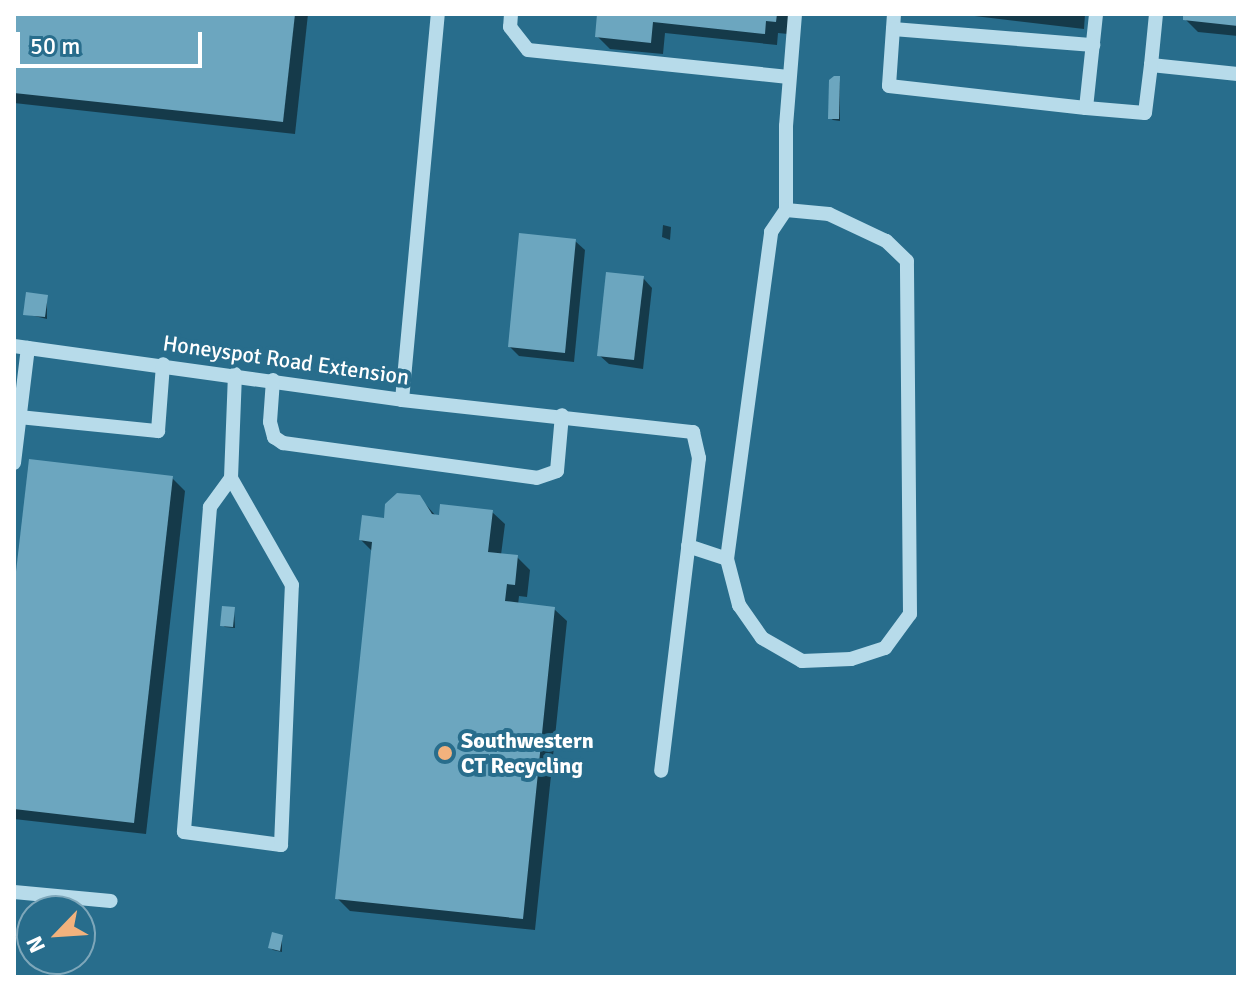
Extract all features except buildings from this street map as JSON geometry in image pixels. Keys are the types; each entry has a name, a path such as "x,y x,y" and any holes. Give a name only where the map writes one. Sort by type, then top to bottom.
{"street":[{"path":"402,400 438,14"},
{"path":"511,14 510,27 528,50 789,77"},
{"path":"786,210 829,214 886,241 907,261 910,614 885,648 851,659 802,661 762,638 739,605 727,559 771,232 786,210 789,77 795,14"},
{"path":"1086,108 1096,14"},
{"path":"1093,45 894,21 889,86 1145,113 1156,14"},
{"path":"1151,65 1238,74"},
{"path":"14,463 21,347"},
{"name":"Honeyspot Road Extension","path":"21,347 235,374 402,400 693,432 699,458 688,546"},
{"path":"19,417 158,431 163,364"},
{"path":"231,478 210,507 184,832 281,845 292,585 231,478 235,374"},
{"path":"273,380 270,422 274,437 283,443 537,478 557,471 558,415"},
{"path":"661,771 688,546 727,559"},
{"path":"14,892 111,901"}],"place":[{"name":"Southwestern CT Recycling","path":"445,753"}]}
